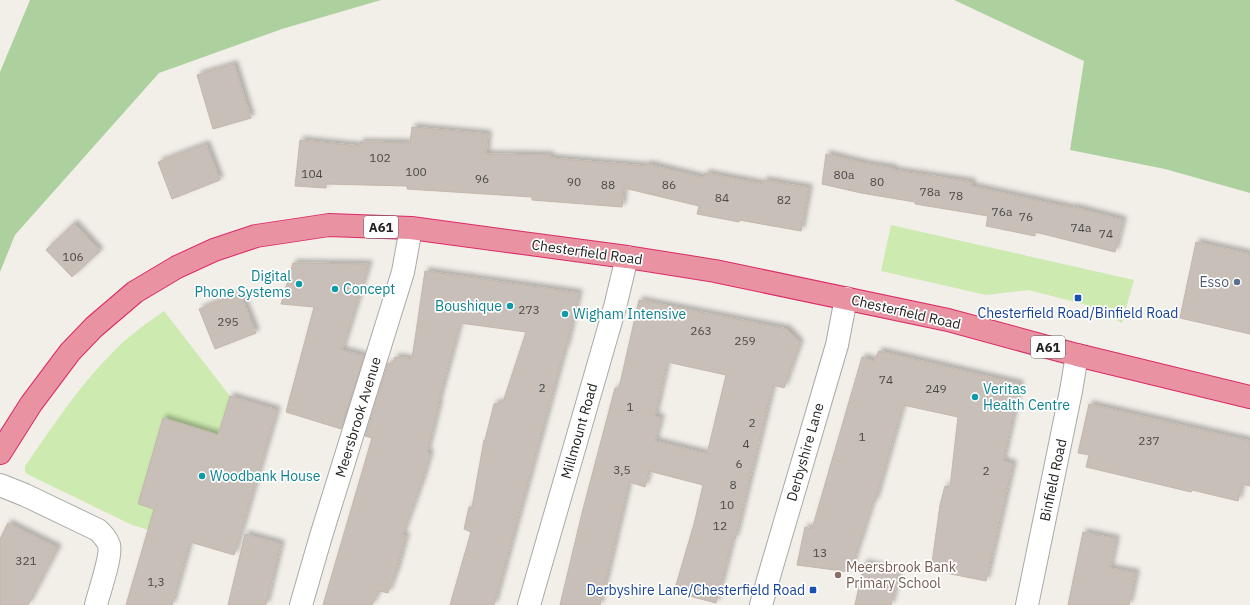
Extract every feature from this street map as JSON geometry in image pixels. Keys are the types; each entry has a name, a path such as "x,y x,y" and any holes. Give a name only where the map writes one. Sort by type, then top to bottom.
{"highway":[{"name":"Chesterfield Road","path":"0,453 48,381 70,352 94,327 130,295 146,284 177,267 214,250 256,236 329,225 411,228 627,257 715,271 948,320 1077,355 1250,397"}],"street":[{"name":"Meersbrook Avenue","path":"301,605 403,272 411,228"},
{"name":"Millmount Road","path":"529,605 615,307 627,257"},
{"name":"Derbyshire Lane","path":"761,605 837,345 846,298"},
{"name":"Binfield Road","path":"1027,605 1071,392 1077,355"},
{"path":"0,485 25,495 98,530 103,535 109,545 110,551 96,605"}],"green space":[{"path":"30,0 381,0 282,29 159,73 15,235 0,272 0,72"},
{"path":"954,0 1250,0 1250,193 1165,169 1070,150 1084,61"},
{"path":"891,225 1134,280 1122,323 1087,305 1028,290 986,295 881,271"},
{"path":"164,311 230,396 218,435 163,418 138,504 166,512 159,533 132,525 27,474 25,471 25,466 68,406 103,362 127,339"}],"building":[{"path":"234,64 251,118 213,129 197,75"},
{"path":"412,127 488,134 486,154 550,155 550,158 646,166 647,164 704,178 705,173 763,184 764,180 809,188 801,231 697,214 699,206 624,188 622,207 532,200 532,197 407,189 407,186 326,184 326,188 295,186 300,140 360,146 360,142 410,143"},
{"path":"206,144 220,180 172,199 158,162"},
{"path":"826,154 867,164 893,168 893,170 972,182 971,186 1073,207 1123,220 1115,252 1035,232 1035,236 986,226 988,216 915,204 915,202 861,193 822,184"},
{"path":"74,223 100,251 72,277 46,250"},
{"path":"1196,242 1250,254 1250,334 1180,318"},
{"path":"293,263 369,264 342,350 364,356 341,429 286,412 314,307 281,304"},
{"path":"425,271 579,293 566,348 494,605 450,605 471,532 464,529 469,507 472,507 484,440 494,404 503,402 526,332 460,323 438,403 427,452 430,454 402,536 406,536 397,569 388,593 379,591 372,605 323,605 372,438 365,436 388,363 393,364 395,357 412,359"},
{"path":"240,293 256,333 215,349 199,309"},
{"path":"639,300 787,329 800,343 784,388 773,385 735,539 733,538 716,603 674,592 694,524 703,485 649,471 645,487 629,482 600,605 560,605 582,513 615,388 619,388","holes":["667,362 726,375 707,454 655,441 661,418 655,416"]},
{"path":"879,351 1020,384 1003,461 1013,464 986,581 931,570 940,505 945,486 950,487 958,417 903,405 875,502 873,501 850,572 797,565 805,527 812,529 862,357 874,361"},
{"name":"Woodbank House","path":"230,396 277,410 234,555 190,542 172,605 126,605 154,509 138,504 163,418 218,435"},
{"path":"1089,404 1250,441 1250,486 1242,484 1238,501 1192,490 1191,492 1086,467 1089,455 1078,453"},
{"path":"8,523 58,548 28,605 0,605 0,539"},
{"path":"1083,532 1116,539 1110,568 1136,573 1129,605 1068,605"},
{"path":"245,534 281,544 266,605 228,605"},
{"path":"864,563 899,571 891,605 855,605"}],"place":[{"name":"Esso","path":"1237,282"},
{"name":"Digital Phone Systems","path":"299,284"},
{"name":"Concept","path":"335,289"},
{"name":"Chesterfield Road/Binfield Road","path":"1078,298"},
{"name":"Boushique","path":"510,306"},
{"name":"Wigham Intensive","path":"565,314"},
{"name":"Veritas Health Centre","path":"975,397"},
{"name":"Woodbank House","path":"202,476"},
{"name":"Meersbrook Bank Primary School","path":"838,575"},
{"name":"Derbyshire Lane/Chesterfield Road","path":"813,590"}]}
